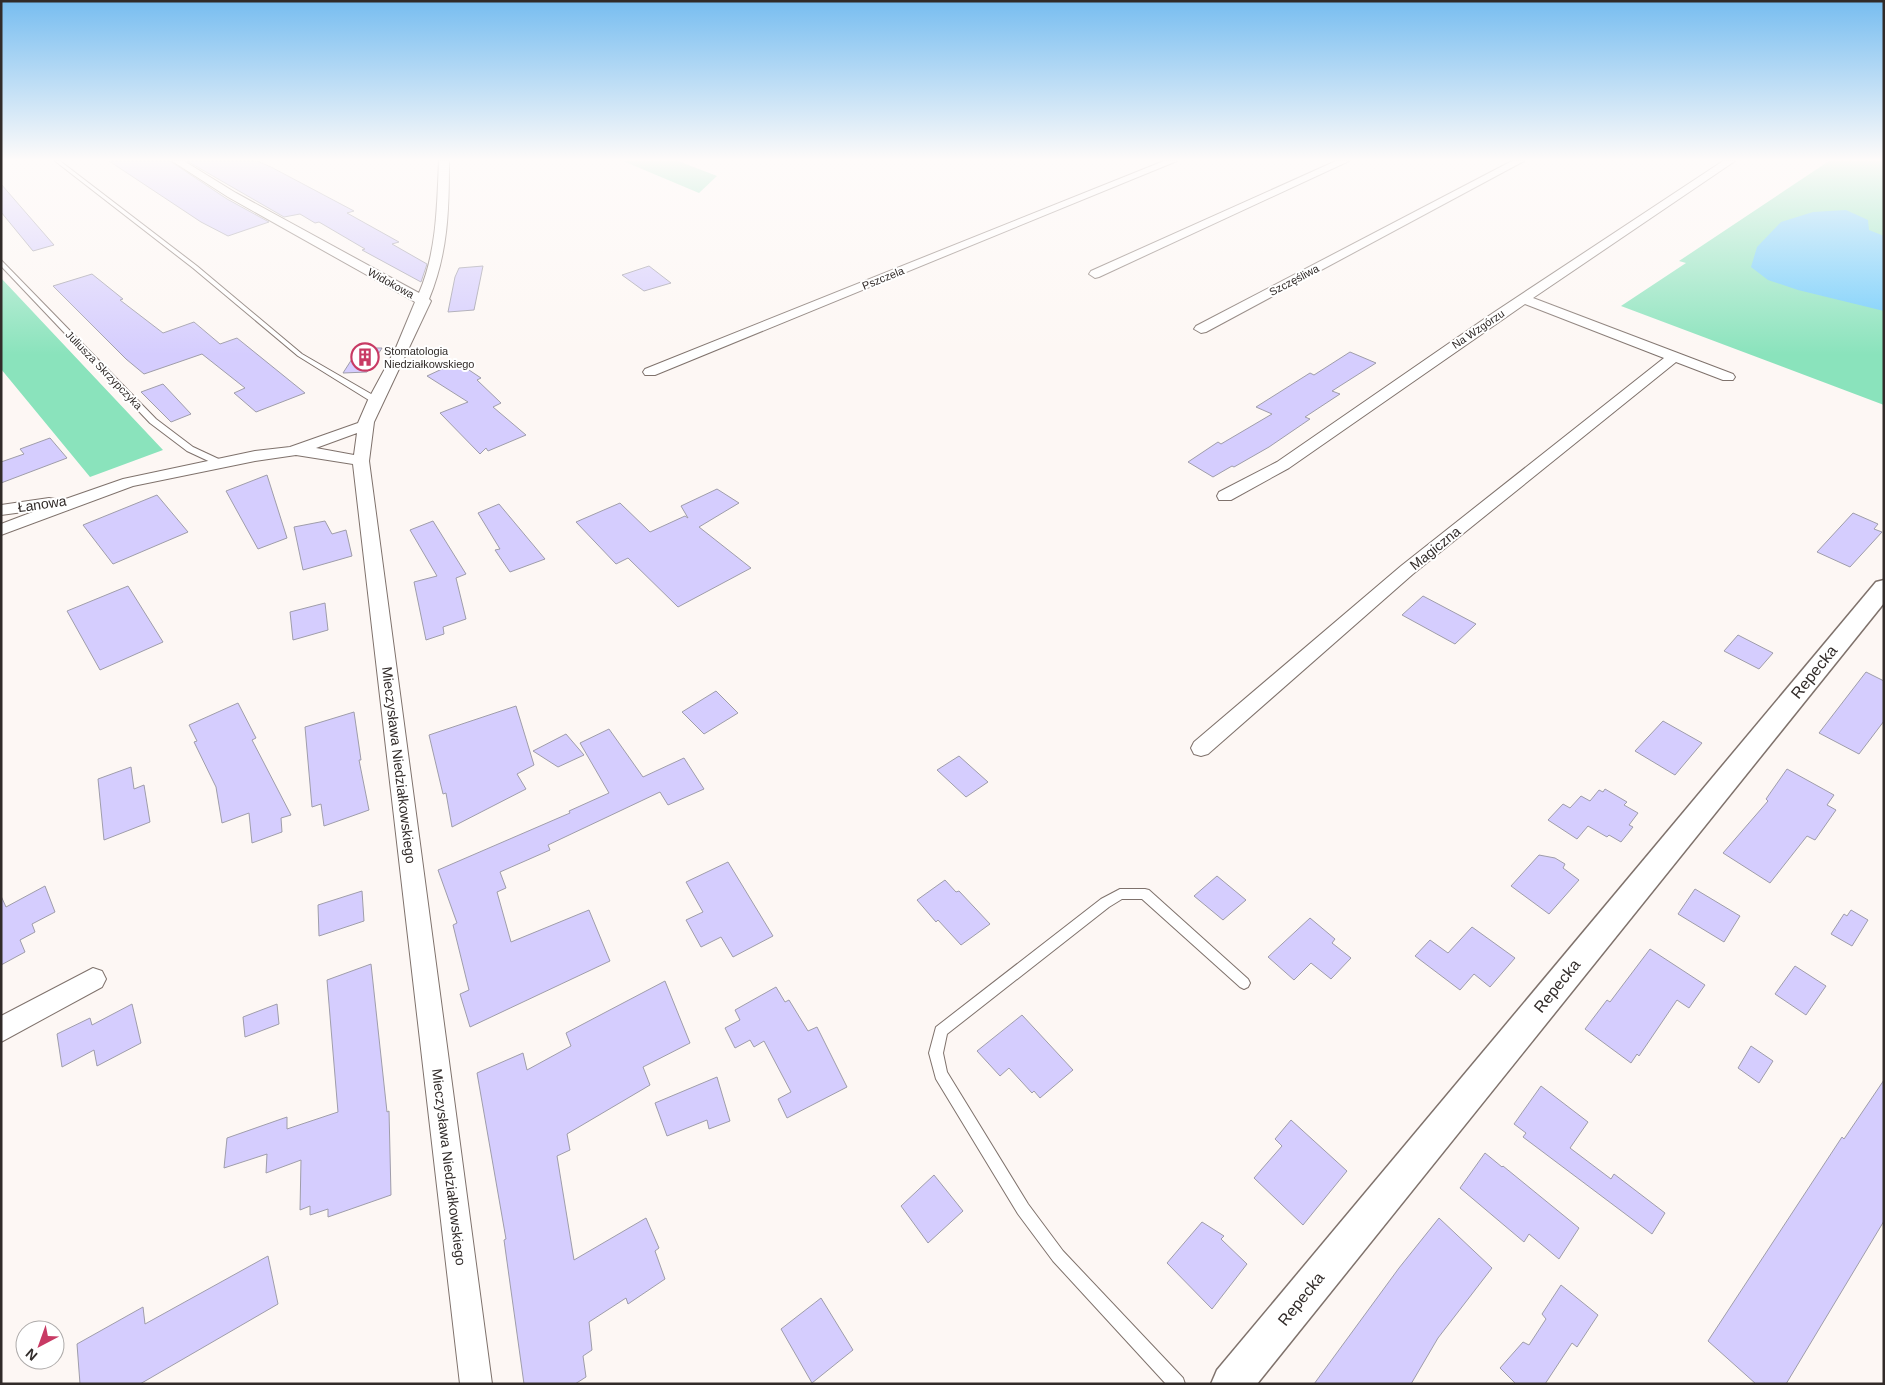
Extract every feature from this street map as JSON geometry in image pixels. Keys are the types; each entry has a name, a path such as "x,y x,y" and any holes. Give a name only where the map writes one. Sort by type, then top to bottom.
{"street":[{"name":"Widokowa","path":"289,226 424,301"},
{"name":"Mieczysława Niedziałkowskiego","path":"441,226 438,254 424,301 402,350 375,400 366,424 361,460 476,1384"},
{"name":"Pszczela","path":"650,372 1012,226"},
{"path":"1095,274 1202,226"},
{"name":"Szczęśliwa","path":"1201,329 1397,226"},
{"name":"Na Wzgórzu","path":"1225,496 1282,465 1633,226"},
{"path":"1523,299 1728,377"},
{"name":"Magiczna","path":"1201,748 1407,570 1674,357"},
{"path":"1,530 129,482 220,463 293,451 366,424"},
{"path":"293,451 361,460"},
{"name":"Łanowa","path":"1,510 83,498"},
{"name":"Repecka","path":"1231,1384 1884,588"},
{"path":"1,1030 93,978"}],"lane":[{"path":"141,226 195,267 300,355 375,400"},
{"name":"Juliusza Skrzypczyka","path":"1,262 153,421 190,449 220,463"},
{"path":"1177,1384 1058,1256 1023,1209 941,1074 936,1054 941,1031 1105,903 1120,894 1145,894 1244,983"}],"green space":[{"path":"1732,226 1884,226 1884,405 1621,306 1686,263 1679,261"},
{"path":"1,278 163,450 90,477 1,369"}],"water":[{"path":"1778,226 1869,226 1869,230 1884,236 1884,311 1798,290 1768,280 1751,267 1757,247"}],"building":[{"path":"12,226 37,226 54,245 33,251"},
{"path":"208,226 258,226 228,236"},
{"path":"325,226 370,226 399,242 392,244 427,264 421,282 362,250 365,249"},
{"path":"483,266 474,310 448,312 455,277 459,268"},
{"path":"649,266 671,283 644,291 622,275"},
{"path":"92,274 123,299 120,300 163,333 194,322 220,344 237,338 305,393 256,412 234,393 245,388 202,354 144,374 126,359 53,286"},
{"name":"Stomatologia Niedziałkowskiego","path":"359,348 382,348 367,372 343,373"},
{"path":"1350,352 1376,363 1332,391 1340,394 1305,417 1310,419 1269,447 1213,477 1188,462 1218,442 1221,444 1272,414 1256,407 1310,373 1314,375"},
{"path":"457,362 481,378 477,380 501,403 493,407 526,435 488,451 486,448 480,454 440,413 468,402 427,376"},
{"path":"163,384 191,414 171,422 141,392"},
{"path":"50,438 67,458 1,483 1,462 24,454 20,449"},
{"path":"267,475 287,538 258,549 226,491"},
{"path":"717,489 739,503 699,527 751,568 678,607 628,558 616,564 576,522 620,503 650,532 685,516 688,518 681,506"},
{"path":"157,495 188,532 113,564 83,525"},
{"path":"499,504 545,559 510,572 495,550 500,549 478,513"},
{"path":"1853,513 1878,524 1874,529 1882,532 1850,567 1817,552"},
{"path":"325,521 332,534 346,530 352,556 303,570 294,527"},
{"path":"433,521 466,574 456,578 466,619 443,627 444,634 426,640 414,582 437,576 410,530"},
{"path":"128,586 163,642 100,670 67,611"},
{"path":"1423,596 1476,624 1455,644 1402,615"},
{"path":"325,603 328,630 293,640 290,612"},
{"path":"1738,635 1773,653 1759,669 1724,651"},
{"path":"1866,672 1884,681 1884,721 1859,754 1819,733"},
{"path":"716,691 738,713 704,734 682,712"},
{"path":"238,703 256,738 252,740 291,815 281,818 282,832 252,843 249,813 222,823 216,787 194,742 197,741 189,725"},
{"path":"516,706 534,765 517,774 526,789 452,827 446,793 443,794 429,735"},
{"path":"354,712 361,760 359,760 369,810 324,826 321,804 312,807 305,727"},
{"path":"1663,721 1702,743 1675,775 1635,751"},
{"path":"609,729 643,777 684,758 704,789 668,805 660,792 548,845 550,850 500,872 506,888 497,892 511,942 589,910 610,961 470,1027 460,994 469,990 453,925 457,923 438,870 570,813 569,811 609,793 580,743"},
{"path":"566,734 584,755 558,767 533,751"},
{"path":"959,756 988,782 966,797 937,770"},
{"path":"131,767 134,789 144,785 150,822 104,840 98,779"},
{"path":"1787,769 1834,795 1827,805 1836,810 1815,840 1807,836 1770,883 1723,853 1768,801 1766,799"},
{"path":"1605,789 1627,802 1624,805 1638,813 1629,825 1633,827 1621,842 1609,835 1607,837 1588,826 1577,839 1548,820 1563,804 1570,808 1581,796 1590,801 1599,790 1603,792"},
{"path":"1539,855 1555,858 1565,864 1563,868 1579,880 1549,914 1511,886"},
{"path":"728,862 773,936 733,957 721,937 701,947 686,920 703,912 686,882"},
{"path":"1217,876 1246,900 1223,920 1194,896"},
{"path":"945,880 956,892 959,891 990,924 961,945 938,920 936,922 917,900"},
{"path":"45,886 55,912 32,924 35,932 20,940 25,952 1,965 1,896 6,907"},
{"path":"1695,889 1740,916 1724,942 1678,914"},
{"path":"362,891 364,921 319,936 318,905"},
{"path":"1851,910 1868,920 1852,946 1831,934 1844,914 1847,916"},
{"path":"1310,918 1335,939 1332,943 1351,958 1331,979 1311,963 1294,980 1268,957"},
{"path":"1472,927 1515,958 1490,987 1474,974 1460,990 1415,956 1430,940 1448,953"},
{"path":"1650,949 1705,985 1689,1008 1677,1000 1639,1056 1637,1054 1631,1063 1585,1029 1607,1000 1610,1002"},
{"path":"371,964 387,1112 389,1111 391,1195 328,1217 328,1209 310,1215 310,1206 300,1210 301,1160 266,1173 267,1154 224,1168 227,1138 287,1117 287,1129 338,1112 327,980"},
{"path":"1795,966 1826,986 1806,1015 1775,994"},
{"path":"665,981 690,1043 643,1067 650,1085 567,1134 570,1150 557,1156 574,1260 646,1218 659,1248 655,1251 665,1279 628,1304 626,1298 589,1322 592,1350 583,1356 586,1377 575,1384 524,1384 504,1240 506,1239 477,1073 523,1053 527,1070 571,1046 566,1033"},
{"path":"776,987 785,1002 789,1000 808,1031 817,1027 847,1087 787,1118 778,1099 791,1092 764,1041 754,1047 750,1040 735,1048 725,1028 740,1020 735,1010"},
{"path":"132,1004 141,1043 97,1066 94,1050 62,1067 57,1034 90,1018 92,1025"},
{"path":"277,1004 279,1024 245,1037 243,1017"},
{"path":"1022,1015 1073,1070 1040,1098 1034,1091 1032,1093 1009,1068 1000,1076 977,1051"},
{"path":"1751,1046 1773,1061 1759,1083 1738,1068"},
{"path":"717,1077 730,1121 709,1129 707,1120 667,1136 655,1103"},
{"path":"1884,1080 1884,1221 1786,1384 1756,1384 1708,1341 1842,1137 1844,1139"},
{"path":"1541,1086 1588,1122 1570,1148 1611,1179 1614,1174 1665,1213 1652,1234 1523,1137 1526,1133 1514,1124"},
{"path":"1291,1120 1347,1171 1303,1225 1254,1178 1282,1146 1275,1139"},
{"path":"1485,1153 1579,1228 1559,1259 1529,1234 1524,1242 1460,1188"},
{"path":"934,1175 963,1211 928,1243 901,1206"},
{"path":"1439,1218 1492,1268 1438,1338 1411,1384 1314,1384 1399,1268"},
{"path":"1202,1222 1224,1236 1221,1239 1247,1264 1212,1309 1167,1263"},
{"path":"268,1256 278,1304 140,1384 80,1384 77,1344 143,1307 145,1324"},
{"path":"1561,1285 1598,1315 1577,1347 1572,1343 1545,1384 1516,1384 1500,1368 1523,1342 1529,1345 1546,1319 1542,1314"},
{"path":"821,1298 853,1350 812,1383 781,1329"}],"place":[{"name":"Stomatologia Niedziałkowskiego","path":"365,357"}]}
